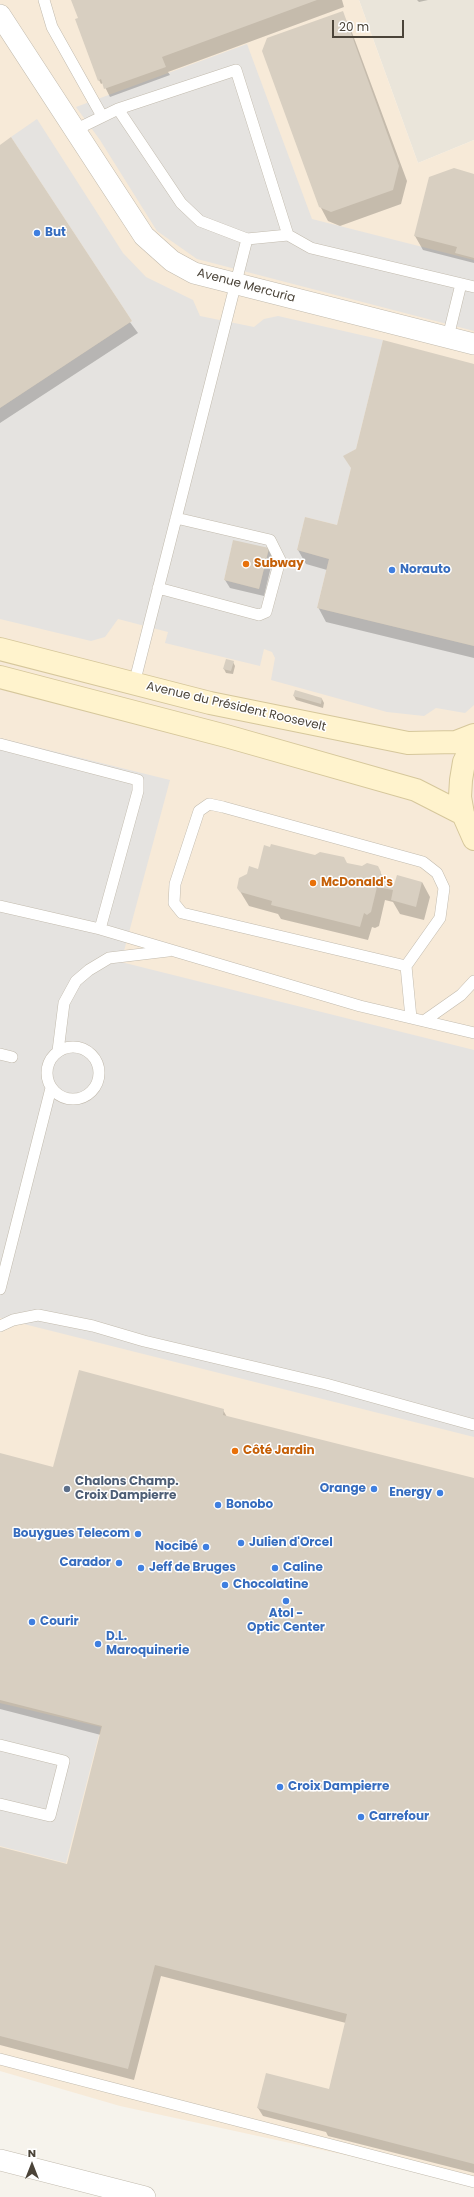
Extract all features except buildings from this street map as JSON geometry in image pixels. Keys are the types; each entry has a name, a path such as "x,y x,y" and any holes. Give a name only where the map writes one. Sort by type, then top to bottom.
{"main road":[{"name":"Avenue du Président Roosevelt","path":"0,649 210,703 408,743 456,742 474,735"},
{"path":"0,678 226,736 416,790 463,814"},
{"path":"474,742 464,762 460,780 460,797 463,814 474,839"}],"street":[{"name":"Avenue Mercuria","path":"0,15 144,236 172,261 194,272 474,344"},
{"path":"0,2160 145,2197"}],"lane":[{"path":"44,0 52,27 102,116"},
{"path":"75,130 118,109 236,70 288,235"},
{"path":"118,109 181,202 200,221 247,239 288,235 311,248 474,287"},
{"path":"134,684 247,239"},
{"path":"448,337 460,284"},
{"path":"158,588 259,615 266,612 280,560 270,540 176,518"},
{"path":"0,744 138,780 138,792 100,929"},
{"path":"406,966 182,913 174,903 175,884 199,811 209,804 423,862 437,873 444,888 440,918 406,966 411,1018"},
{"path":"0,906 100,929 360,1006 474,1033"},
{"path":"58,1050 64,1004 76,980 109,958 172,951"},
{"path":"424,1021 461,995 474,981"},
{"path":"68,1047 78,1047 88,1051 95,1059 99,1068 99,1079 95,1088 88,1096 78,1099 68,1099 58,1095 51,1088 47,1078 47,1067 51,1058 58,1050 68,1047"},
{"path":"0,1054 12,1057"},
{"path":"0,1289 51,1088"},
{"path":"0,1326 13,1320 38,1315 93,1326 144,1341 326,1384 474,1425"},
{"path":"0,1745 64,1761 50,1816 0,1804"},
{"path":"0,2059 474,2182"}],"shaded area":[{"path":"0,0 359,0 418,163 474,140 474,2183 120,2106 0,2071"},
{"path":"359,0 474,0 474,140 418,163"},
{"path":"247,44 312,219 474,260 474,331 197,259 157,231 100,140 76,107"},
{"path":"37,119 123,253 146,277 193,300 200,316 254,327 264,319 278,316 383,340 356,449 344,456 351,468 337,525 305,517 297,550 329,559 317,608 474,646 474,705 465,713 436,708 424,716 387,712 271,680 275,658 272,652 264,649 260,666 165,643 168,632 118,619 105,637 91,641 0,619 0,408 132,321 11,137","holes":["233,541 269,549 259,589 224,580"]},
{"path":"0,738 170,780 121,962 474,1050 474,1437 0,1318"},
{"path":"0,1703 101,1727 66,1863 0,1846"}],"place":[{"name":"But","path":"37,233"},
{"name":"Subway","path":"246,564"},
{"name":"Norauto","path":"392,570"},
{"name":"McDonald's","path":"313,883"},
{"name":"Côté Jardin","path":"235,1451"},
{"name":"Chalons Champ. Croix Dampierre","path":"67,1489"},
{"name":"Orange","path":"374,1489"},
{"name":"Energy","path":"440,1493"},
{"name":"Bonobo","path":"218,1505"},
{"name":"Bouygues Telecom","path":"138,1534"},
{"name":"Julien d'Orcel","path":"241,1543"},
{"name":"Nocibé","path":"206,1547"},
{"name":"Carador","path":"119,1563"},
{"name":"Jeff de Bruges","path":"141,1568"},
{"name":"Caline","path":"275,1568"},
{"name":"Chocolatine","path":"225,1585"},
{"name":"Atol - Optic Center","path":"286,1601"},
{"name":"Courir","path":"32,1622"},
{"name":"D.L. Maroquinerie","path":"98,1644"},
{"name":"Croix Dampierre","path":"280,1787"},
{"name":"Carrefour","path":"361,1817"}]}
